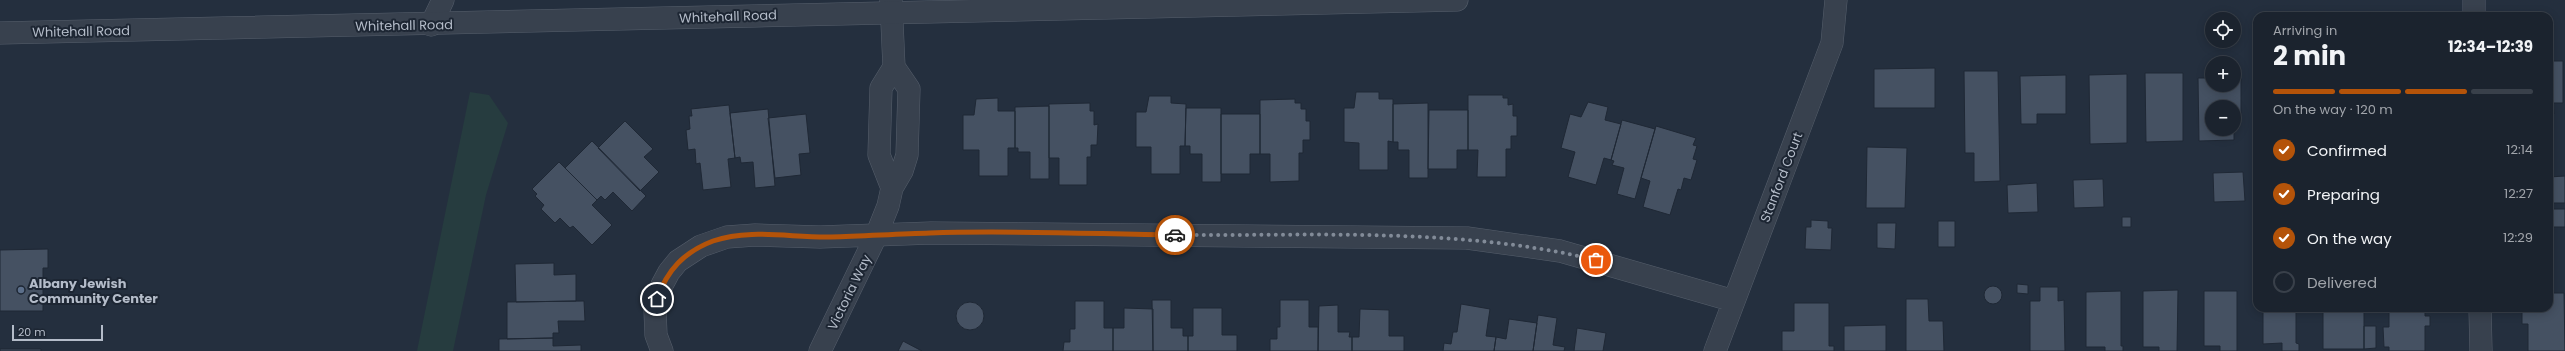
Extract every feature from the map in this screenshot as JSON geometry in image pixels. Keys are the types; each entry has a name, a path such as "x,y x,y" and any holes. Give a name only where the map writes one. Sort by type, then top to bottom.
{"street":[{"path":"425,0 431,25"},
{"path":"431,25 443,0"},
{"name":"Whitehall Road","path":"0,33 431,25 891,6 1457,0"},
{"name":"Stanford Court","path":"1714,351 1832,43 1836,0"},
{"path":"2474,0 2474,12"},
{"name":"Victoria Way","path":"820,351 876,236 888,206 892,188 902,171 907,155 908,89 894,67 891,6"},
{"path":"662,351 654,322 662,285 678,261 701,246 727,238 744,236 876,236 931,232 1467,238 1560,251 1734,301"},
{"path":"2480,312 2481,351"}],"green space":[{"path":"470,92 489,95 508,123 486,195 453,351 417,351"}],"building":[{"path":"2553,61 2563,61 2563,103 2553,103"},
{"path":"1935,68 1935,108 1874,108 1874,69"},
{"path":"1964,71 1998,71 2000,181 1974,182 1974,153 1965,153"},
{"path":"2145,73 2183,73 2183,141 2146,142"},
{"path":"2127,74 2127,143 2090,144 2089,75"},
{"path":"2066,75 2066,114 2037,114 2037,124 2021,124 2020,76"},
{"path":"2198,78 2205,78 2205,92 2241,92 2241,100 2205,100 2205,136 2234,136 2234,140 2199,141"},
{"path":"1356,92 1379,92 1379,99 1393,99 1393,142 1388,141 1388,170 1359,170 1359,143 1344,142 1344,108 1354,108"},
{"path":"1468,95 1503,95 1503,98 1508,98 1508,105 1513,104 1513,116 1517,116 1517,136 1511,136 1511,149 1506,149 1506,177 1477,177 1478,150 1468,150"},
{"path":"1149,96 1171,96 1171,103 1186,104 1185,146 1180,146 1180,174 1151,174 1151,147 1136,147 1136,112 1146,112"},
{"path":"998,98 998,111 1015,111 1015,148 1008,148 1008,176 979,176 979,150 963,150 963,115 974,115 976,99"},
{"path":"1295,99 1295,103 1301,103 1301,109 1306,109 1306,121 1310,121 1310,140 1303,140 1303,153 1299,153 1299,181 1270,182 1270,154 1260,154 1260,100"},
{"path":"1588,102 1608,107 1605,120 1621,124 1611,160 1604,158 1596,185 1568,177 1575,152 1561,148 1570,114 1581,117"},
{"path":"1090,103 1090,111 1094,111 1094,125 1098,124 1097,145 1091,145 1091,157 1087,157 1087,185 1059,185 1059,158 1049,158 1049,104"},
{"path":"1428,103 1428,178 1409,178 1409,150 1398,150 1398,142 1393,142 1393,104"},
{"path":"729,105 735,158 728,159 731,187 703,190 700,163 696,164 695,149 688,150 686,130 690,129 689,116 692,116 691,109"},
{"path":"1049,106 1049,179 1030,179 1030,152 1018,152 1018,148 1015,148 1015,107"},
{"path":"1186,108 1221,108 1221,182 1202,182 1202,154 1190,154 1190,146 1185,146"},
{"path":"768,109 775,186 755,188 753,162 741,163 740,157 735,158 730,113"},
{"path":"1429,110 1468,110 1468,150 1457,150 1457,169 1428,169"},
{"path":"806,114 810,153 799,154 801,175 775,178 768,118"},
{"path":"1221,114 1260,114 1260,154 1250,154 1250,174 1221,174"},
{"path":"1622,120 1655,129 1635,199 1617,194 1624,168 1612,165 1614,161 1611,160"},
{"path":"625,121 653,149 644,157 659,172 640,191 598,148"},
{"path":"1656,126 1696,138 1693,145 1697,146 1693,159 1697,160 1691,180 1684,178 1681,190 1678,189 1670,215 1643,207 1650,181 1641,178"},
{"path":"592,141 646,196 632,211 613,192 605,200 601,196 597,200 565,168"},
{"path":"1867,147 1907,148 1905,208 1866,208"},
{"path":"559,162 597,200 592,205 612,225 592,245 573,226 570,228 560,218 555,223 541,209 544,205 535,196 537,194 532,189"},
{"path":"2243,172 2245,201 2214,202 2213,173"},
{"path":"2565,176 2565,203 2553,203 2553,177"},
{"path":"2103,179 2104,207 2074,208 2073,180"},
{"path":"2037,183 2038,212 2008,213 2007,185"},
{"path":"2553,209 2565,209 2565,227 2553,227"},
{"path":"2122,217 2131,217 2131,227 2122,227"},
{"path":"1811,220 1828,221 1828,228 1832,228 1831,250 1805,249 1806,227 1811,227"},
{"path":"1938,221 1955,221 1955,247 1938,247"},
{"path":"1877,223 1896,223 1895,249 1877,248"},
{"name":"Albany Jewish Community Center","path":"48,249 48,268 43,268 43,311 0,311 0,250"},
{"path":"554,263 554,275 576,274 576,301 516,302 515,264"},
{"path":"2017,284 2028,285 2028,294 2017,293"},
{"path":"1993,286 1999,289 2002,295 1999,301 1993,304 1987,301 1984,295 1987,289"},
{"path":"2040,287 2058,287 2058,301 2064,300 2065,351 2030,351 2030,301 2040,301"},
{"path":"2178,290 2177,351 2159,351 2159,347 2143,347 2143,291"},
{"path":"2121,291 2121,346 2123,346 2123,351 2105,351 2105,347 2086,347 2086,292"},
{"path":"2204,291 2237,291 2237,351 2220,351 2220,346 2204,346"},
{"path":"2553,293 2564,293 2565,351 2528,351 2528,324 2522,324 2522,312 2553,312"},
{"path":"1906,299 1928,299 1929,321 1943,321 1944,351 1906,351"},
{"path":"1152,300 1171,300 1171,328 1183,328 1183,336 1188,336 1188,351 1153,351"},
{"path":"1280,300 1309,300 1309,327 1318,327 1318,351 1270,351 1270,339 1277,339 1277,327 1280,327"},
{"path":"584,301 585,321 558,321 559,333 553,333 553,338 507,339 507,302"},
{"path":"1075,301 1104,301 1104,328 1113,328 1113,351 1063,351 1064,342 1070,342 1070,329 1075,329"},
{"path":"970,302 976,303 980,306 983,310 983,322 980,326 976,329 970,330 964,329 960,326 957,322 956,316 957,310 960,306 964,303"},
{"path":"1794,303 1829,303 1829,346 1834,346 1834,351 1782,351 1782,331 1794,331"},
{"path":"1461,304 1490,309 1486,336 1496,337 1494,351 1443,351 1444,343 1451,344 1453,332 1457,332"},
{"path":"1338,305 1338,332 1350,332 1349,337 1352,337 1352,351 1318,351 1319,306"},
{"path":"1124,308 1153,309 1153,351 1113,351 1113,328 1124,328"},
{"path":"1193,308 1222,308 1222,335 1237,335 1237,351 1188,351 1188,336 1193,336"},
{"path":"1360,309 1389,310 1389,336 1404,336 1404,351 1352,351 1352,337 1359,337"},
{"path":"2263,312 2296,312 2296,343 2299,344 2299,351 2282,351 2282,343 2263,344"},
{"path":"2323,312 2364,312 2364,349 2323,349"},
{"path":"2389,312 2425,312 2425,316 2430,316 2430,326 2425,326 2425,351 2389,351 2389,347 2384,347 2383,327 2389,327"},
{"path":"1538,315 1557,318 1553,345 1565,347 1564,351 1533,351"},
{"path":"1509,319 1537,323 1533,351 1494,351 1496,337 1506,339"},
{"path":"1886,325 1886,351 1844,351 1844,326"},
{"path":"2364,326 2376,326 2376,348 2364,349"},
{"path":"1577,328 1606,333 1603,351 1574,351"},
{"path":"553,338 553,346 581,345 581,351 499,351 499,339"},
{"path":"903,341 922,351 898,351"},
{"path":"0,349 41,349 41,351 0,351"}],"way so far":[{"path":"1175,235 1467,238 1560,251 1596,260"}],"place":[{"name":"Albany Jewish Community Center","path":"21,290"}],"route":[{"path":"657,299 669,272 678,261 688,253 701,246 727,238 754,235 820,237 876,236 931,232 1175,235"}]}
